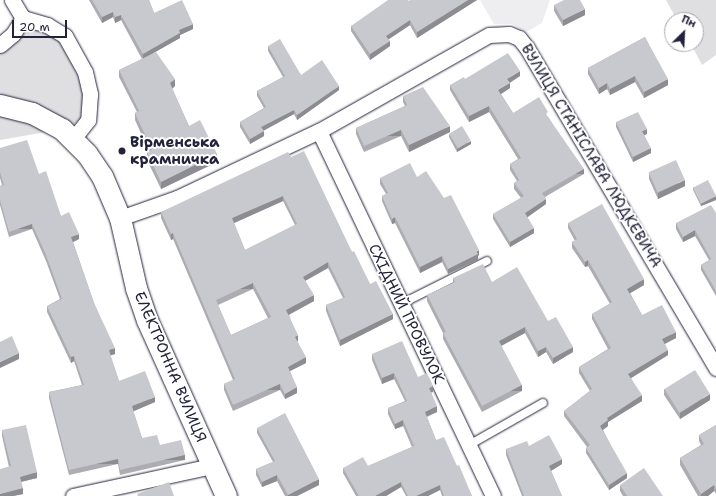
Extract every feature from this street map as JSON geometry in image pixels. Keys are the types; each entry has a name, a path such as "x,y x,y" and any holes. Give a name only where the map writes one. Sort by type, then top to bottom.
{"street":[{"path":"12,0 23,18 47,25 65,36 84,72 90,94 90,113 85,127 73,139"},
{"path":"0,45 13,34 23,18"},
{"name":"ВУЛИЦЯ СТАНІСЛАВА ЛЮДКЕВИЧА","path":"120,218 177,198 319,131 489,35 509,34 519,38 531,54 716,368"},
{"name":"ЕЛЕКТРОННА ВУЛИЦЯ","path":"0,105 40,117 62,129 73,139 102,176 120,218 136,288 147,320 226,496"},
{"name":"СХІДНИЙ ПРОВУЛОК","path":"319,131 493,496"},
{"path":"73,496 212,466"}],"lane":[{"path":"401,304 487,260"},
{"path":"469,445 543,403"}],"shaded area":[{"path":"480,0 550,0 542,23 526,32 512,24 494,24"},
{"path":"666,0 716,0 716,55 702,65 695,52 704,52 704,12 673,12"},
{"path":"36,27 56,35 70,51 84,93 83,118 77,123 71,124 0,97 0,50 29,29"},
{"path":"0,112 52,131 0,140"}],"building":[{"path":"92,0 149,0 154,13 182,0 193,24 179,30 180,33 143,54 121,15 115,17 113,12 102,17"},
{"path":"388,0 468,0 417,32 410,20 386,36 390,41 370,54 351,26"},
{"path":"564,0 580,0 585,9 563,20 554,5"},
{"path":"645,37 668,79 644,92 635,76 610,89 607,83 599,88 588,68"},
{"path":"280,39 301,75 322,60 339,86 297,115 294,110 261,127 264,131 250,139 240,122 266,107 257,91 285,76 268,46"},
{"path":"156,52 175,79 170,83 189,126 200,120 217,154 161,182 147,152 152,150 135,113 139,111 119,70"},
{"path":"508,53 520,71 507,79 510,83 498,90 513,113 539,97 548,112 546,114 584,169 542,193 546,199 525,213 534,228 510,242 493,214 524,196 514,183 519,180 510,164 521,158 489,106 469,116 450,85 464,77 465,79"},
{"path":"423,87 450,126 409,145 401,130 364,146 356,128 407,105 403,96"},
{"path":"638,112 647,129 642,131 651,148 633,157 616,122"},
{"path":"462,126 471,141 458,148 449,134"},
{"path":"27,140 39,174 46,171 61,216 69,212 79,234 71,237 94,303 115,348 109,350 119,381 145,371 155,397 132,406 142,438 157,435 160,445 181,440 185,455 120,470 118,459 69,470 49,392 84,385 74,356 71,357 47,306 62,299 46,255 32,224 9,232 0,200 0,186 4,185 0,172 0,148"},
{"path":"304,151 352,252 354,251 370,284 376,281 393,314 340,340 326,305 345,297 328,262 303,277 314,295 286,310 298,335 295,337 306,357 288,367 297,387 285,394 280,384 233,405 224,384 235,379 173,233 171,234 161,212 288,152 291,157","holes":["283,196 297,224 245,250 232,218","253,283 271,317 231,335 216,300"]},
{"path":"676,160 685,180 658,192 649,172"},
{"path":"410,163 417,177 426,171 444,198 451,195 479,250 476,251 478,254 448,269 442,256 420,267 395,217 392,219 382,196 388,193 380,178"},
{"path":"708,180 716,196 701,204 693,188"},
{"path":"602,204 644,279 627,289 642,315 662,305 676,332 662,339 668,350 628,374 642,395 607,418 608,420 600,426 627,473 609,485 586,448 590,445 564,411 592,389 579,367 611,348 592,314 612,302 588,260 585,262 572,242 577,239 568,223"},
{"path":"711,205 716,213 716,291 701,265 711,259 695,230 683,237 676,223"},
{"path":"483,264 492,282 517,267 548,321 556,317 573,347 553,358 546,347 538,351 525,327 499,341 522,385 482,406 443,333 446,332 427,295 455,282 453,278"},
{"path":"12,336 19,353 0,362 0,342"},
{"path":"402,341 418,377 427,373 433,386 429,388 437,406 425,412 436,440 444,437 457,466 459,465 472,496 444,496 440,485 416,496 408,496 401,482 375,496 359,496 343,468 363,457 368,466 414,446 403,420 395,424 388,408 407,401 394,373 382,378 372,354"},
{"path":"695,370 710,394 679,413 664,389"},
{"path":"285,413 319,479 288,495 277,475 262,482 256,469 275,461 257,428"},
{"path":"26,425 37,472 20,477 23,488 0,494 0,469 11,466 2,430"},
{"path":"716,425 716,487 714,485 701,494 680,458 704,444 699,435"},
{"path":"549,435 562,459 549,466 562,496 524,496 506,449 527,441 529,446"},
{"path":"644,468 663,496 627,496 620,485"},
{"path":"169,482 174,496 138,496 137,494"}],"place":[{"name":"Вірменська крамничка","path":"122,151"}]}
